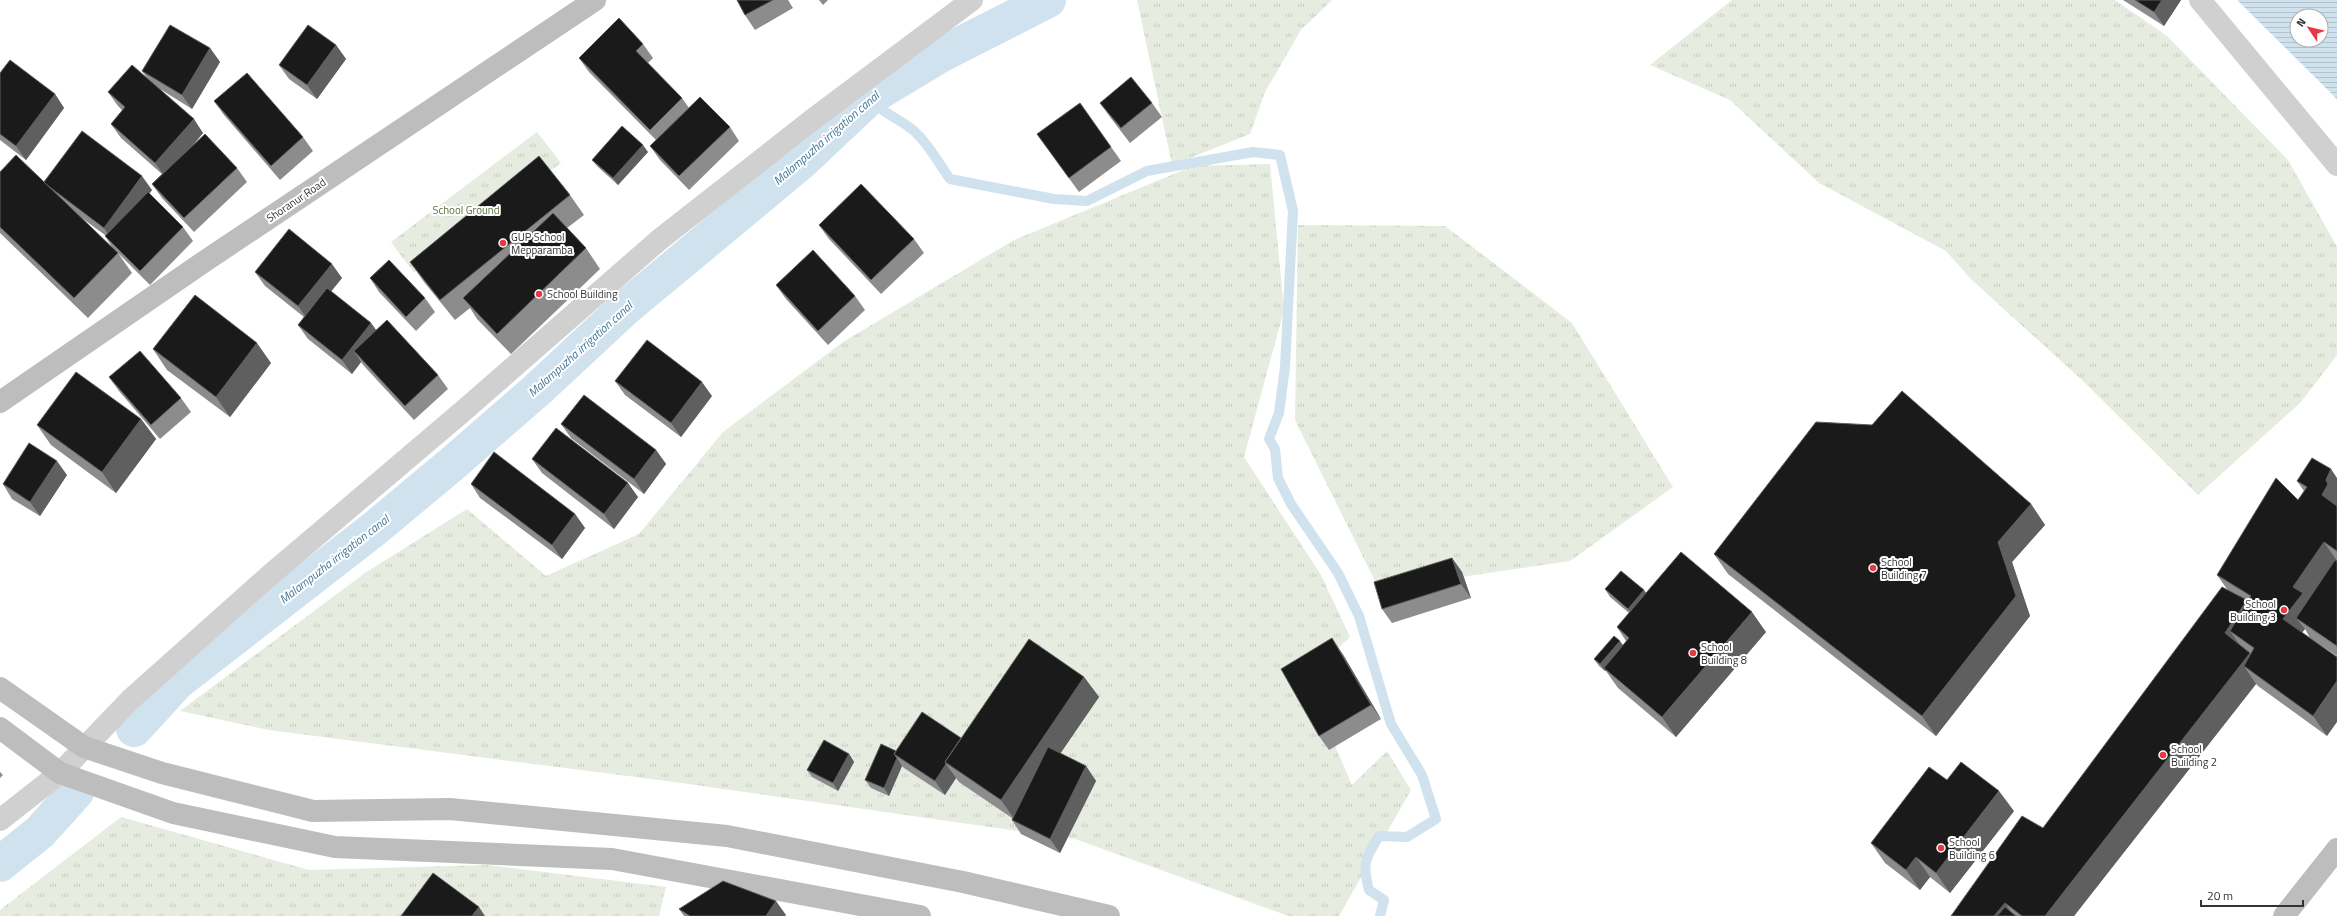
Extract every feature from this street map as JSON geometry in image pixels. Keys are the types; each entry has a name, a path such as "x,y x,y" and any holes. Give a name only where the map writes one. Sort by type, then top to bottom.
{"main road":[{"name":"Shoranur Road","path":"0,402 215,254 595,0"},
{"path":"0,688 84,748 162,773 313,811 450,809 727,836 963,882 1109,916"},
{"path":"0,728 60,772 173,813 335,847 612,859 920,916"},
{"path":"2284,916 2337,849"}],"street":[{"path":"0,820 60,772 130,700 269,576 462,412 659,240 812,120 972,0"},
{"path":"2200,0 2337,165"}],"green space":[{"path":"1137,0 1332,0 1301,30 1265,92 1250,134 1172,165"},
{"path":"1732,0 2115,0 2167,36 2288,160 2337,247 2337,355 2301,402 2198,495 2083,381 1971,279 1946,251 1819,183 1730,100 1650,65"},
{"name":"School Ground","path":"537,132 561,163 414,273 391,242"},
{"path":"1270,164 1284,310 1244,457 1321,575 1350,637 1306,679 1352,785 1387,751 1411,790 1339,916 1289,916 1075,839 667,781 269,730 180,711 365,573 467,509 546,576 639,534 723,432 843,342 1014,240 1193,166"},
{"path":"1298,225 1445,226 1572,323 1673,487 1570,561 1379,589 1295,420"},
{"path":"121,817 309,870 488,865 666,887 659,916 0,916 0,910"}],"water":[{"path":"2237,0 2337,0 2337,100 2333,95"}],"building":[{"path":"737,0 773,0 745,15"},
{"path":"2135,0 2162,0 2154,12"},
{"path":"619,18 643,44 636,51 682,98 650,130 579,58"},
{"path":"170,25 210,48 182,95 142,71"},
{"path":"308,25 336,45 307,85 279,65"},
{"path":"10,60 55,94 16,146 0,134 0,73"},
{"path":"132,65 194,119 155,163 111,124 125,107 108,92"},
{"path":"247,73 303,137 271,166 214,101"},
{"path":"1131,77 1152,103 1121,128 1100,103"},
{"path":"700,97 730,127 679,176 650,146"},
{"path":"1080,103 1111,147 1069,178 1037,134"},
{"path":"622,126 643,145 613,178 592,160"},
{"path":"82,131 142,176 104,228 44,182"},
{"path":"205,134 237,168 184,218 152,184"},
{"path":"16,155 118,253 74,298 0,227 0,172"},
{"path":"539,156 570,195 440,300 410,262"},
{"path":"861,184 914,239 871,280 819,225"},
{"path":"148,192 183,227 140,271 105,236"},
{"path":"553,213 586,248 497,334 463,298"},
{"path":"289,229 332,264 298,306 255,272"},
{"path":"813,250 855,296 818,331 776,285"},
{"path":"389,260 425,298 406,317 370,278"},
{"path":"327,288 371,323 342,360 298,325"},
{"path":"195,295 257,343 216,397 153,349"},
{"path":"387,320 438,375 405,406 354,351"},
{"path":"647,340 702,382 671,423 615,381"},
{"path":"140,351 181,398 151,425 109,377"},
{"path":"76,372 141,419 102,472 37,425"},
{"name":"School Building 7","path":"1902,391 2031,504 1998,542 2016,596 1922,716 1714,554 1816,422 1872,425"},
{"path":"584,395 656,450 634,479 561,424"},
{"path":"556,428 628,483 604,514 532,459"},
{"path":"29,443 57,461 30,502 3,484"},
{"path":"494,452 575,514 552,545 471,484"},
{"name":"School Building 3","path":"2312,458 2331,469 2326,480 2328,484 2322,495 2337,506 2337,551 2324,542 2293,587 2303,593 2283,619 2337,657 2337,681 2313,716 2244,666 2254,648 2230,631 2251,596 2217,575 2276,478 2298,500 2307,487 2297,481"},
{"name":"School Building 8","path":"1681,552 1752,612 1662,717 1604,668 1629,638 1617,627"},
{"path":"1452,558 1461,584 1382,609 1374,582"},
{"path":"2335,560 2337,561 2337,646 2296,618"},
{"path":"1621,571 1644,590 1628,609 1605,589"},
{"path":"2222,587 2247,600 2225,633 2250,653 2045,916 2022,916 2005,903 1994,916 1951,916 2022,816 2043,828"},
{"path":"1614,636 1620,641 1600,664 1594,659"},
{"path":"1332,638 1371,705 1319,736 1281,669"},
{"path":"1029,639 1084,677 1001,800 945,762"},
{"path":"922,712 961,738 945,762 946,764 935,781 894,754"},
{"path":"824,740 849,754 833,783 807,770"},
{"path":"881,744 896,751 894,754 897,758 884,788 865,780"},
{"path":"1048,747 1086,766 1050,839 1012,820"},
{"path":"1961,762 1999,791 1936,873 1916,857 1906,870 1871,843 1929,767 1947,780"},
{"path":"433,873 479,907 472,916 401,916"},
{"path":"723,881 776,901 766,916 690,916 679,909"},
{"path":"2005,907 2016,916 1997,916"}],"waterway":[{"name":"Malampuzha irrigation canal","path":"134,729 177,682 374,529 452,464 537,390 624,309 801,162 870,97 940,55 1048,0"},
{"path":"870,97 874,103 885,112 909,127 920,136 950,179 1054,199 1087,201 1147,171 1253,152 1280,155 1293,211 1285,367 1279,413 1269,439 1275,449 1278,478 1291,504 1338,573 1359,616 1391,724 1422,775 1436,819 1407,837 1379,836 1374,844 1368,856 1365,867 1369,890 1384,900 1380,916"},
{"name":"Malampuzha irrigation canal","path":"0,864 40,832 76,792"}],"place":[{"name":"GUP School Mepparamba","path":"503,243"},
{"name":"School Building","path":"539,294"},
{"name":"School Building 7","path":"1873,568"},
{"name":"School Building 3","path":"2284,610"},
{"name":"School Building 8","path":"1693,653"},
{"name":"School Building 2","path":"2163,755"},
{"name":"School Building 6","path":"1941,848"}]}
